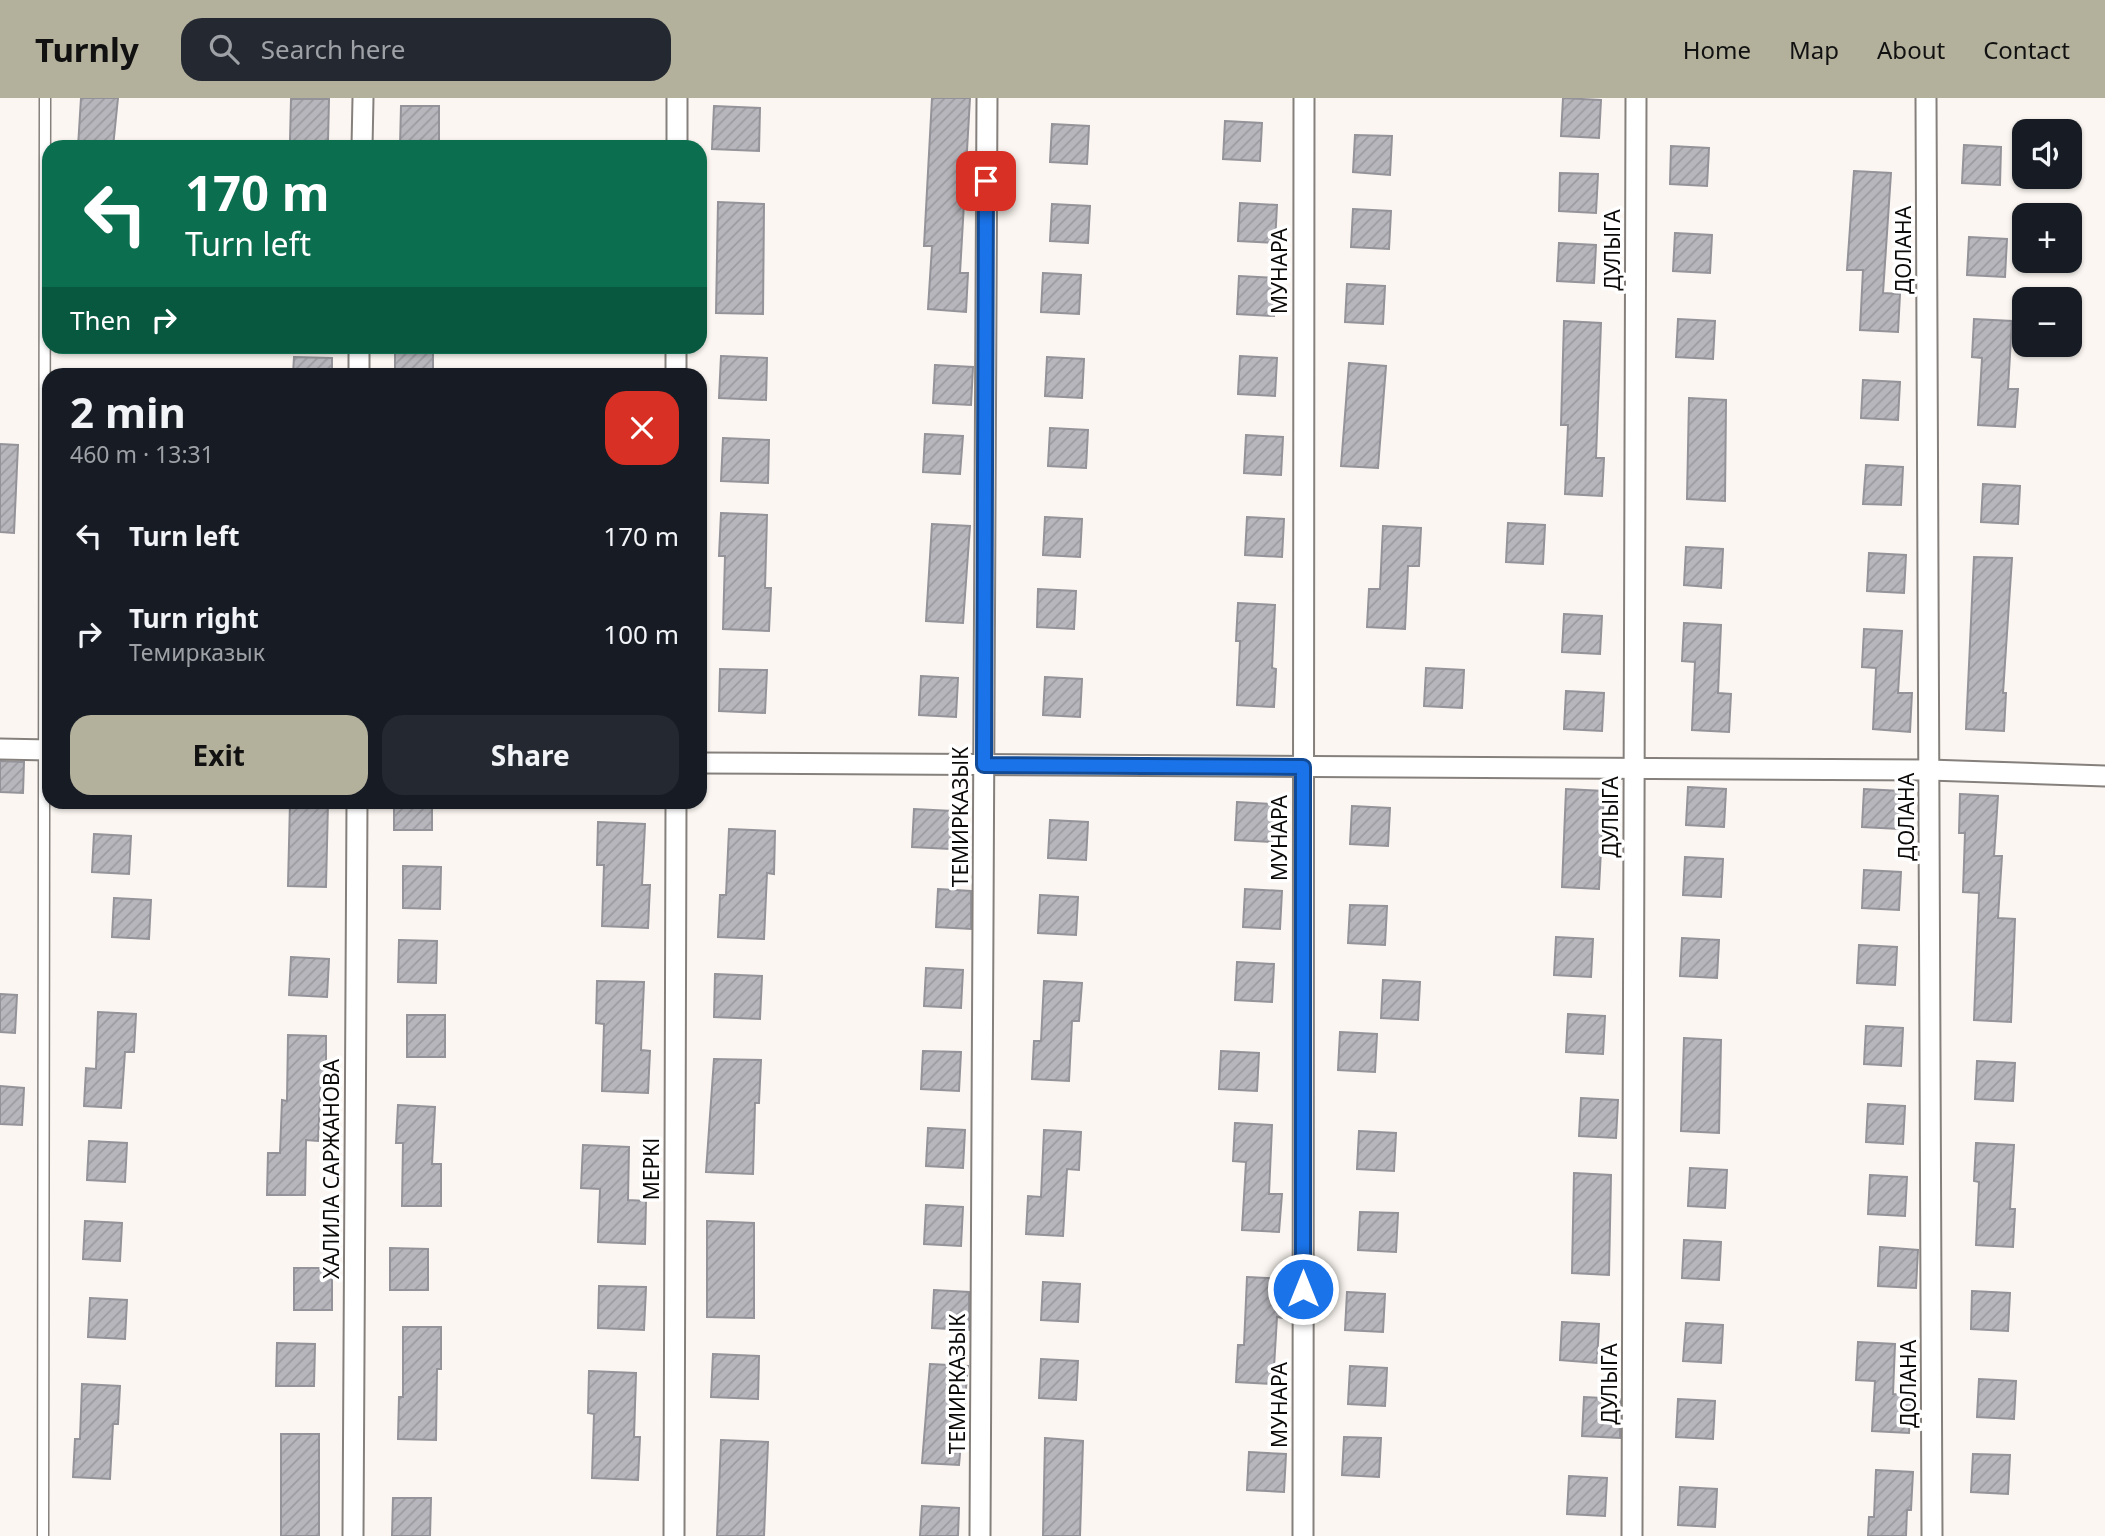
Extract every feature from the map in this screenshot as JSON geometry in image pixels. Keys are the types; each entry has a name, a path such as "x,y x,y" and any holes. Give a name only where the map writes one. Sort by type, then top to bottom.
{"street":[{"path":"362,140 363,98"},
{"path":"677,98 677,140"},
{"name":"ТЕМИРКАЗЫК","path":"980,1536 987,98"},
{"name":"МУНАРА","path":"1303,1536 1304,98"},
{"name":"ДУЛЫГА","path":"1632,1536 1636,98"},
{"name":"ДОЛАНА","path":"1926,98 1933,1536"},
{"path":"0,749 42,750"},
{"path":"707,763 1929,770 2105,776"},
{"name":"ХАЛИЛА САРЖАНОВА","path":"353,1536 357,809"},
{"name":"МЕРКІ","path":"674,1536 676,809"}],"lane":[{"path":"45,98 45,140"},
{"path":"43,1536 47,809"}],"building":[{"path":"81,98 118,98 114,140 78,140"},
{"path":"932,98 970,98 960,273 968,273 966,312 928,309 932,246 924,246"},
{"path":"1563,98 1601,100 1599,138 1561,136"},
{"path":"291,99 329,99 328,140 290,140"},
{"path":"401,106 439,106 439,140 400,140"},
{"path":"714,106 760,108 759,151 712,149"},
{"path":"1225,121 1262,123 1260,161 1223,159"},
{"path":"1052,124 1089,126 1087,164 1050,162"},
{"path":"1355,135 1392,136 1390,175 1353,172"},
{"path":"1964,145 2001,147 2000,185 1962,183"},
{"path":"1671,146 1709,148 1707,186 1670,184"},
{"path":"1854,171 1891,173 1883,293 1900,294 1898,332 1860,330 1863,270 1847,270"},
{"path":"1560,173 1598,174 1596,213 1559,211"},
{"path":"718,202 764,204 763,314 716,313"},
{"path":"1240,203 1277,205 1275,243 1238,241"},
{"path":"1052,204 1090,206 1088,243 1050,241"},
{"path":"1353,209 1391,211 1389,249 1351,247"},
{"path":"1675,233 1712,235 1710,273 1673,271"},
{"path":"1969,237 2007,239 2005,277 1967,275"},
{"path":"1559,243 1596,245 1594,283 1557,281"},
{"path":"1043,273 1081,275 1079,314 1041,312"},
{"path":"1239,276 1276,278 1274,316 1237,314"},
{"path":"1347,284 1385,286 1383,324 1345,322"},
{"path":"1678,319 1715,321 1713,359 1676,357"},
{"path":"1974,319 2012,321 2008,389 2018,389 2015,427 1978,425 1982,358 1972,357"},
{"path":"1564,321 1601,323 1596,458 1604,458 1602,496 1565,494 1568,425 1561,425"},
{"path":"395,354 433,354 433,368 395,368"},
{"path":"721,356 767,358 766,400 719,398"},
{"path":"1240,356 1277,358 1275,396 1238,394"},
{"path":"294,357 332,358 332,368 293,368"},
{"path":"1047,357 1084,359 1082,398 1045,396"},
{"path":"1349,363 1386,366 1378,468 1341,466"},
{"path":"935,365 973,367 971,405 933,403"},
{"path":"1863,380 1900,382 1898,420 1861,418"},
{"path":"1689,398 1726,400 1725,501 1687,499"},
{"path":"1050,428 1088,430 1086,468 1048,466"},
{"path":"925,434 963,436 960,474 923,472"},
{"path":"1246,435 1283,437 1281,475 1244,473"},
{"path":"723,438 769,440 768,483 721,481"},
{"path":"0,444 18,445 14,533 0,532"},
{"path":"1866,465 1903,467 1901,505 1863,504"},
{"path":"1983,484 2020,486 2018,524 1981,522"},
{"path":"721,513 767,515 765,588 771,588 769,631 723,629 725,556 719,556"},
{"path":"1045,517 1082,519 1080,557 1043,555"},
{"path":"1247,517 1284,519 1282,557 1245,555"},
{"path":"1508,523 1545,525 1543,564 1506,562"},
{"path":"932,524 970,526 963,623 926,621"},
{"path":"1383,526 1421,528 1419,566 1408,566 1405,629 1367,627 1369,589 1380,589"},
{"path":"1686,547 1723,549 1721,588 1684,585"},
{"path":"1869,553 1906,555 1904,593 1867,591"},
{"path":"1974,557 2012,558 2003,693 2006,693 2004,731 1966,729"},
{"path":"1038,589 1076,591 1074,629 1037,627"},
{"path":"1238,603 1275,605 1272,668 1276,669 1274,707 1237,705 1240,641 1236,641"},
{"path":"1564,614 1602,616 1600,654 1562,652"},
{"path":"1684,623 1721,625 1718,693 1731,694 1729,732 1692,730 1695,662 1682,661"},
{"path":"1864,629 1902,631 1898,693 1912,693 1910,732 1873,729 1876,668 1862,667"},
{"path":"1426,668 1464,670 1462,708 1424,706"},
{"path":"720,669 767,670 765,713 719,711"},
{"path":"921,676 958,678 956,717 919,715"},
{"path":"1045,677 1082,679 1080,717 1043,715"},
{"path":"1566,691 1604,693 1602,731 1564,729"},
{"path":"0,761 24,762 23,793 0,792"},
{"path":"1688,787 1726,789 1724,827 1686,825"},
{"path":"1566,789 1604,791 1599,889 1562,887"},
{"path":"1864,789 1901,791 1899,829 1862,827"},
{"path":"1960,794 1998,796 1994,856 2002,856 1998,918 2015,919 2011,1022 1974,1020 1979,893 1963,892 1965,833 1959,833"},
{"path":"1237,802 1274,804 1272,842 1235,840"},
{"path":"1352,806 1390,808 1388,846 1350,844"},
{"path":"290,809 328,809 326,887 288,886"},
{"path":"394,809 432,809 432,830 394,830"},
{"path":"914,809 952,811 950,849 912,847"},
{"path":"1050,820 1088,822 1086,860 1048,858"},
{"path":"598,822 645,824 642,885 650,885 648,928 602,926 604,865 597,865"},
{"path":"729,829 775,831 774,874 767,873 764,939 718,937 720,895 726,895"},
{"path":"94,834 131,836 129,874 92,872"},
{"path":"1685,857 1723,859 1721,897 1683,895"},
{"path":"403,866 441,867 440,909 403,908"},
{"path":"1864,870 1901,872 1899,910 1862,908"},
{"path":"938,889 971,891 971,929 936,927"},
{"path":"1245,889 1282,891 1280,929 1243,927"},
{"path":"1040,895 1078,897 1076,935 1038,933"},
{"path":"114,898 151,900 149,939 112,937"},
{"path":"1350,905 1387,906 1385,945 1348,943"},
{"path":"1556,937 1593,939 1591,977 1554,975"},
{"path":"1682,938 1719,940 1717,978 1680,976"},
{"path":"399,940 437,941 436,983 398,982"},
{"path":"1859,945 1897,947 1895,985 1857,983"},
{"path":"291,957 329,959 327,997 289,995"},
{"path":"1237,962 1274,964 1272,1002 1235,1000"},
{"path":"926,968 963,970 961,1008 924,1006"},
{"path":"715,974 762,976 760,1019 714,1017"},
{"path":"1383,980 1420,982 1418,1020 1381,1018"},
{"path":"597,981 644,982 641,1050 650,1051 648,1093 602,1091 604,1024 596,1023"},
{"path":"1044,981 1082,983 1079,1021 1072,1021 1069,1081 1032,1079 1034,1041 1041,1041"},
{"path":"0,994 17,995 15,1033 0,1032"},
{"path":"98,1012 136,1014 134,1052 125,1052 121,1108 84,1106 86,1068 96,1069"},
{"path":"1568,1014 1605,1016 1603,1054 1566,1052"},
{"path":"407,1015 445,1015 445,1057 407,1057"},
{"path":"1866,1026 1903,1028 1901,1066 1864,1064"},
{"path":"1340,1032 1377,1034 1375,1072 1338,1070"},
{"path":"288,1035 326,1036 326,1078 321,1078 318,1141 306,1140 305,1195 267,1195 268,1153 280,1153 282,1100 287,1101"},
{"path":"1684,1038 1721,1040 1719,1133 1681,1131"},
{"path":"923,1051 961,1052 959,1091 921,1089"},
{"path":"1221,1051 1259,1053 1257,1091 1219,1089"},
{"path":"714,1059 761,1060 759,1103 755,1103 753,1174 706,1172"},
{"path":"1977,1061 2015,1063 2013,1101 1975,1099"},
{"path":"0,1086 24,1088 22,1125 0,1124"},
{"path":"1581,1098 1618,1100 1616,1138 1579,1136"},
{"path":"1868,1104 1905,1106 1903,1144 1866,1142"},
{"path":"398,1105 435,1107 432,1164 441,1164 441,1206 402,1206 403,1143 396,1143"},
{"path":"1235,1123 1272,1125 1269,1194 1282,1194 1279,1232 1242,1230 1246,1162 1233,1161"},
{"path":"928,1128 965,1130 963,1168 926,1166"},
{"path":"1044,1130 1081,1132 1079,1170 1067,1169 1063,1236 1026,1234 1028,1196 1041,1197"},
{"path":"1359,1131 1396,1133 1394,1171 1357,1169"},
{"path":"89,1141 127,1143 125,1182 87,1180"},
{"path":"1976,1143 2014,1145 2010,1209 2015,1209 2013,1247 1976,1245 1979,1182 1974,1181"},
{"path":"583,1145 629,1147 628,1200 646,1201 645,1244 598,1242 600,1189 581,1188"},
{"path":"1690,1168 1727,1170 1725,1208 1688,1206"},
{"path":"1574,1173 1611,1175 1609,1275 1572,1273"},
{"path":"1870,1175 1907,1177 1905,1216 1868,1214"},
{"path":"926,1205 963,1207 961,1246 924,1244"},
{"path":"1360,1212 1398,1213 1396,1252 1358,1250"},
{"path":"85,1221 122,1223 120,1261 83,1259"},
{"path":"707,1221 754,1223 754,1318 707,1317"},
{"path":"1684,1240 1721,1242 1719,1280 1682,1278"},
{"path":"1880,1247 1918,1250 1916,1288 1878,1286"},
{"path":"390,1248 428,1249 428,1290 390,1290"},
{"path":"294,1268 332,1268 332,1310 294,1310"},
{"path":"1247,1277 1285,1279 1283,1318 1277,1317 1273,1384 1236,1382 1238,1345 1244,1345"},
{"path":"1043,1282 1080,1284 1078,1322 1041,1320"},
{"path":"599,1286 646,1287 644,1330 598,1328"},
{"path":"934,1290 969,1292 969,1330 932,1328"},
{"path":"1972,1291 2010,1293 2008,1331 1971,1329"},
{"path":"1347,1292 1385,1294 1383,1332 1345,1330"},
{"path":"90,1298 127,1300 125,1339 88,1337"},
{"path":"1562,1322 1599,1324 1597,1363 1560,1360"},
{"path":"1686,1323 1723,1325 1721,1363 1683,1361"},
{"path":"403,1327 441,1327 441,1369 437,1369 436,1440 398,1439 399,1397 403,1397"},
{"path":"1858,1342 1895,1344 1893,1394 1911,1395 1909,1433 1872,1431 1875,1381 1856,1380"},
{"path":"277,1343 315,1344 314,1386 276,1386"},
{"path":"713,1354 759,1356 758,1399 711,1397"},
{"path":"1041,1359 1078,1361 1076,1400 1039,1398"},
{"path":"930,1364 968,1366 959,1465 922,1463"},
{"path":"1350,1366 1387,1368 1385,1406 1348,1404"},
{"path":"589,1371 636,1373 634,1437 640,1437 638,1480 592,1478 594,1414 588,1413"},
{"path":"1979,1379 2016,1381 2014,1419 1977,1417"},
{"path":"82,1384 120,1386 118,1424 113,1424 110,1479 73,1477 75,1439 80,1439"},
{"path":"1584,1397 1620,1399 1620,1438 1582,1436"},
{"path":"1678,1399 1715,1401 1713,1439 1676,1437"},
{"path":"281,1434 319,1434 319,1536 281,1536"},
{"path":"1344,1437 1381,1438 1379,1477 1342,1475"},
{"path":"1045,1438 1083,1441 1080,1536 1043,1536"},
{"path":"721,1440 768,1442 764,1536 717,1536"},
{"path":"1249,1452 1286,1454 1284,1492 1247,1490"},
{"path":"1973,1454 2010,1455 2008,1494 1971,1492"},
{"path":"1876,1470 1913,1472 1911,1510 1907,1510 1906,1536 1868,1536 1869,1517 1874,1517"},
{"path":"1569,1476 1607,1478 1605,1516 1567,1514"},
{"path":"1680,1487 1717,1489 1715,1527 1678,1525"},
{"path":"393,1498 431,1498 430,1536 392,1536"},
{"path":"922,1506 959,1508 958,1536 920,1536"}],"route":[{"path":"986,181 984,765 1303,767 1303,1289"}]}
